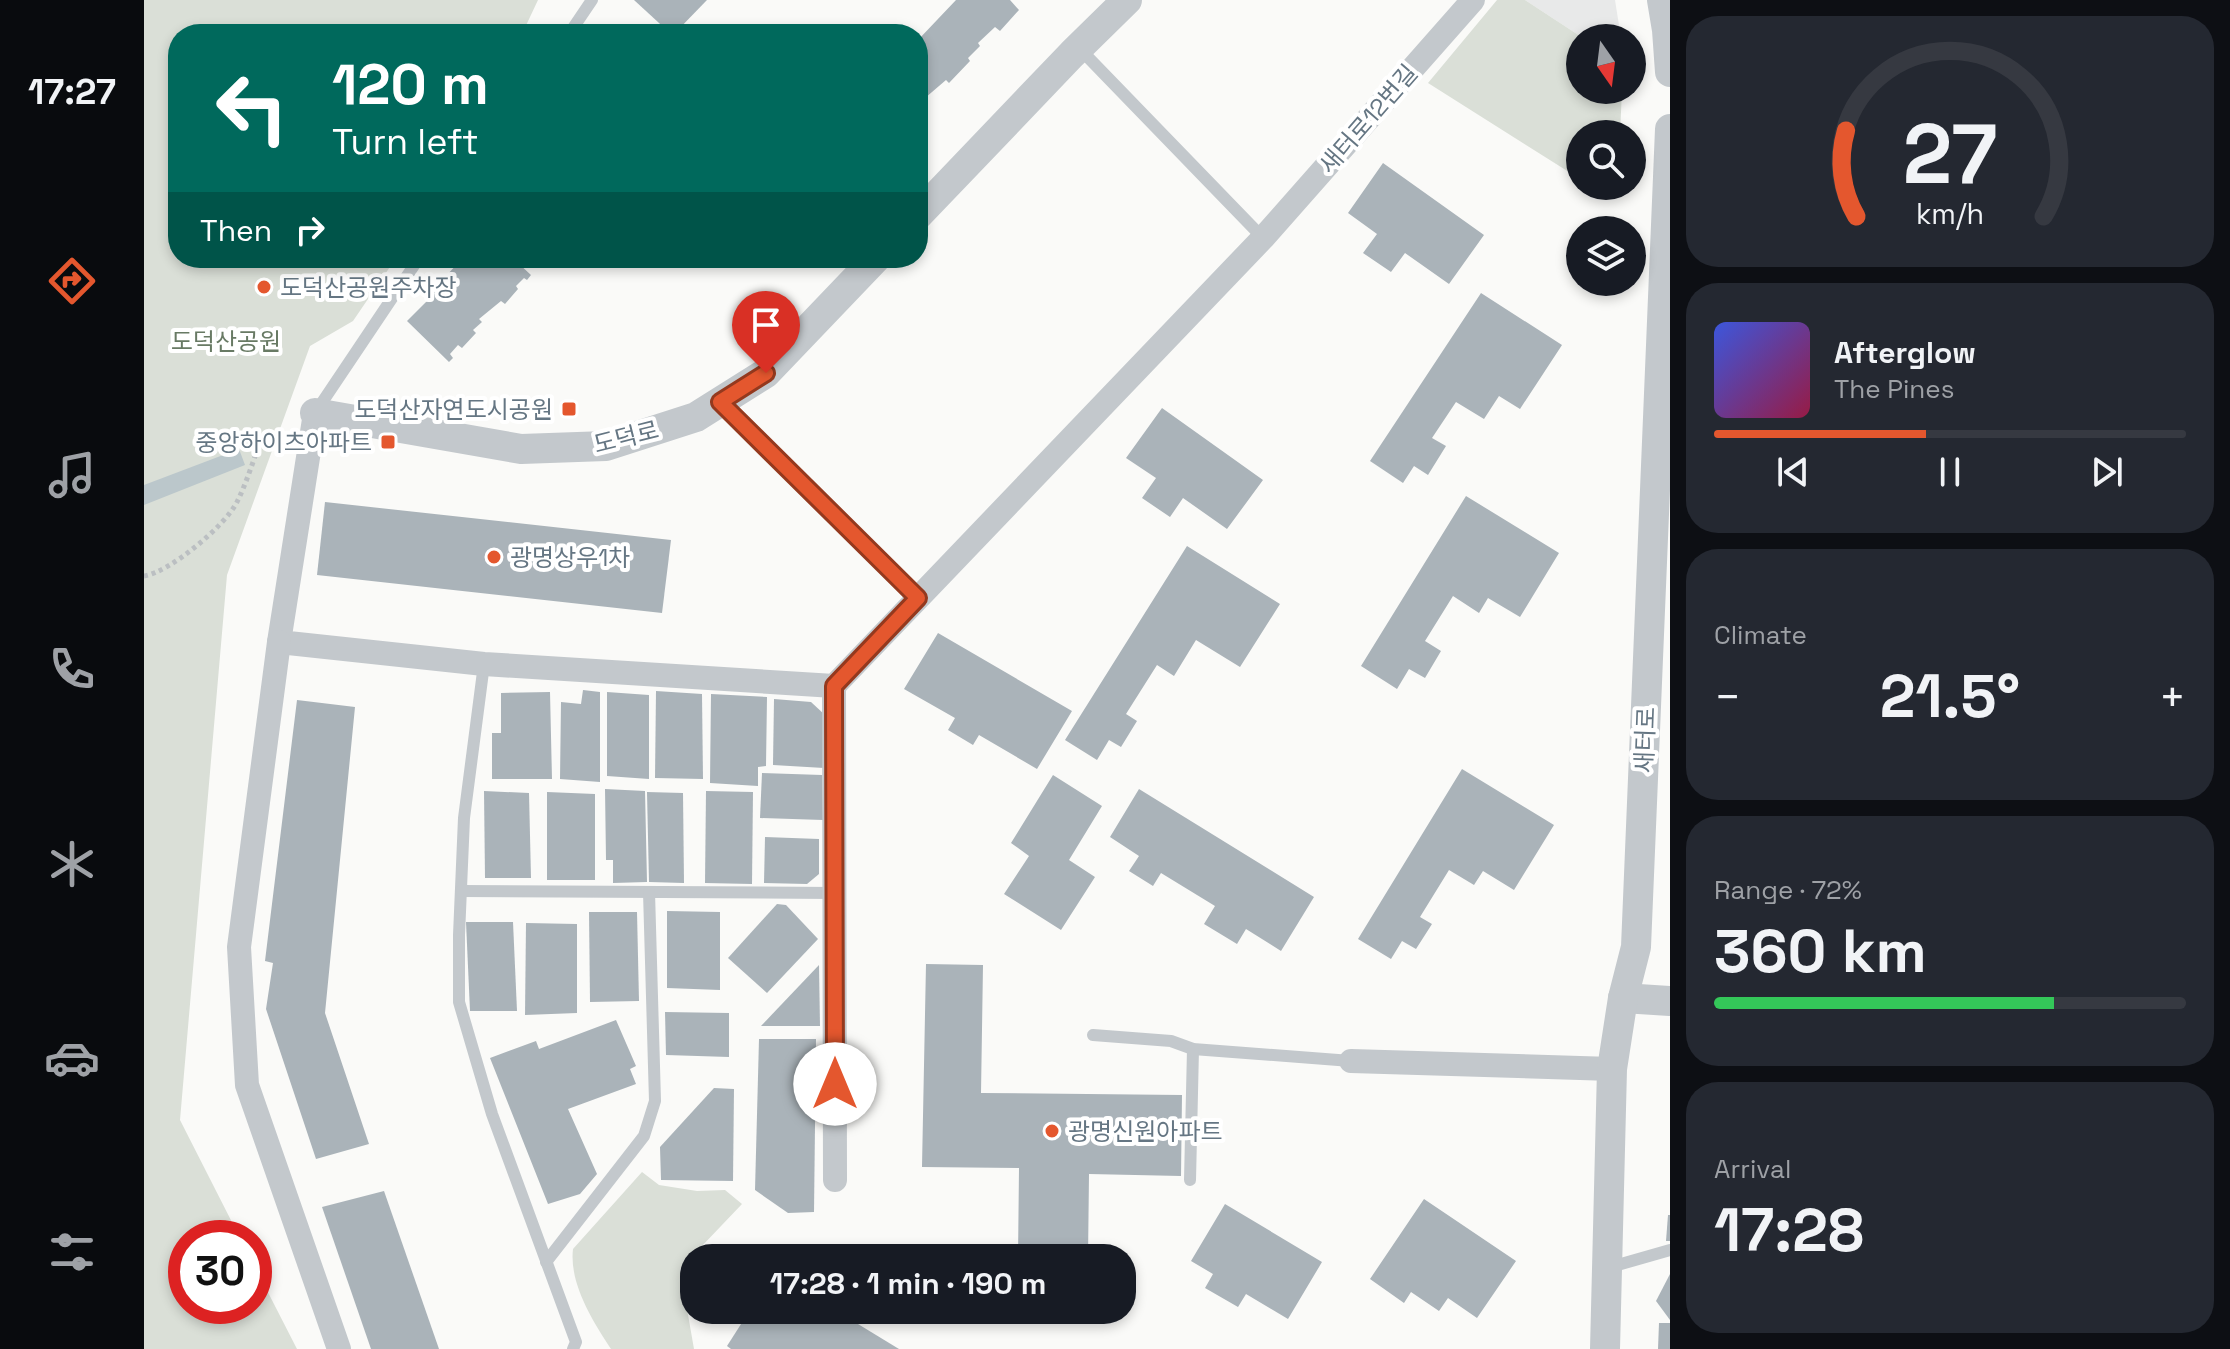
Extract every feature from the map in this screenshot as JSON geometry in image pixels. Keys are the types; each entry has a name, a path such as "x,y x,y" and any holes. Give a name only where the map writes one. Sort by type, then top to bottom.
{"street":[{"path":"928,205 1127,0"},
{"name":"새터로12번길","path":"834,686 1263,238 1473,0"},
{"path":"1662,0 1670,72"},
{"name":"새터로","path":"1605,1349 1612,1069 1623,998 1636,947 1670,129"},
{"name":"도덕로","path":"313,426 441,434 521,449 606,446 696,417 766,373 866,268"},
{"path":"313,426 279,642 239,947 247,1085 339,1349"},
{"path":"279,642 484,664 834,686 835,1180"},
{"path":"1623,998 1670,1001"},
{"path":"1351,1061 1612,1069"}],"lane":[{"path":"576,24 592,0"},
{"path":"1078,48 1263,238"},
{"path":"313,426 413,268"},
{"path":"720,402 918,598"},
{"path":"484,664 464,818 459,1002 492,1114 576,1342 573,1349"},
{"path":"461,891 834,893"},
{"path":"546,1262 644,1136 655,1101 649,892"},
{"path":"1093,1035 1171,1041 1193,1049 1351,1061"},
{"path":"1190,1180 1193,1049"},
{"path":"1607,1268 1670,1250"}],"path":[{"path":"144,576 154,575 198,547 236,505 262,437 313,426"}],"shaded area":[{"path":"1525,0 1615,0 1619,24 1566,24 1566,27"},
{"path":"239,449 245,465 144,505 144,485"}],"green space":[{"name":"도덕산공원","path":"144,0 538,0 527,24 168,24 168,268 389,268 353,321 310,346 227,575 180,1120 231,1220 168,1220 168,1324 272,1324 272,1300 297,1349 144,1349"},
{"path":"1497,0 1525,0 1566,27 1566,104 1621,104 1621,120 1566,120 1566,170 1428,83"},
{"path":"642,1172 659,1185 697,1191 725,1190 742,1204 704,1244 680,1244 680,1324 690,1324 694,1349 611,1349 578,1288 573,1249"}],"building":[{"path":"634,0 707,0 684,24 660,24"},
{"path":"956,0 1010,0 1019,10 1000,31 995,27 978,43 980,46 968,58 970,61 949,83 946,80 928,95 928,29"},
{"path":"1383,163 1484,235 1449,284 1405,253 1391,272 1363,253 1377,234 1348,213"},
{"path":"453,268 523,268 531,275 516,286 518,289 505,304 501,301 479,319 482,322 473,330 476,333 462,348 458,345 450,354 453,358 449,362 407,321 435,293 432,291"},
{"path":"1481,293 1562,345 1520,409 1499,396 1484,419 1456,402 1432,438 1446,446 1428,475 1414,466 1403,483 1370,461"},
{"path":"1162,408 1263,480 1227,529 1183,498 1170,517 1142,498 1156,478 1126,458"},
{"path":"1466,496 1559,553 1520,617 1488,598 1479,613 1453,596 1425,641 1441,651 1425,678 1409,669 1397,689 1361,666"},
{"name":"광명상우1차","path":"325,502 671,540 662,613 317,575"},
{"path":"1187,546 1280,604 1240,667 1196,640 1174,676 1157,665 1126,714 1137,721 1121,747 1109,740 1097,760 1065,740"},
{"path":"938,633 1072,711 1037,769 979,735 973,745 948,730 955,718 904,689"},
{"path":"583,690 600,692 600,782 560,779 561,702 581,704"},
{"path":"656,691 702,694 703,779 655,778"},
{"path":"550,692 552,779 492,779 492,733 501,733 501,693"},
{"path":"607,692 649,695 649,779 607,776"},
{"path":"711,694 767,697 766,766 758,767 758,786 710,783"},
{"path":"774,699 811,702 825,715 824,768 773,765"},
{"path":"297,700 355,707 325,1013 369,1144 316,1159 266,1009 273,963 265,961"},
{"path":"1462,769 1554,825 1514,890 1483,871 1474,885 1449,870 1420,917 1432,924 1416,949 1402,941 1391,959 1358,939"},
{"path":"762,773 822,775 823,820 760,818"},
{"path":"1053,775 1102,806 1069,860 1095,877 1061,930 1004,894 1029,856 1011,843"},
{"path":"605,789 645,791 647,882 613,883 613,860 606,860"},
{"path":"1139,789 1314,897 1281,951 1246,929 1237,944 1204,924 1215,906 1161,873 1153,886 1129,871 1139,856 1110,837"},
{"path":"484,791 529,793 531,878 485,878"},
{"path":"706,791 753,792 752,884 705,883"},
{"path":"547,792 595,794 595,880 547,880"},
{"path":"647,792 683,793 684,883 649,882"},
{"path":"765,837 819,839 819,874 807,884 764,883"},
{"path":"777,904 786,905 818,939 767,993 728,958"},
{"path":"667,911 720,912 720,990 667,988"},
{"path":"589,912 637,912 639,1001 590,1002"},
{"path":"466,922 513,922 517,1011 470,1011"},
{"path":"526,923 577,924 577,1013 525,1015"},
{"name":"광명신원아파트","path":"926,964 983,965 981,1093 1182,1095 1181,1176 1089,1174 1088,1244 1018,1244 1019,1168 922,1167"},
{"path":"819,965 820,1026 761,1026"},
{"path":"665,1012 729,1013 729,1057 666,1055"},
{"path":"616,1020 636,1066 630,1069 636,1084 568,1109 597,1174 580,1194 548,1204 490,1058 536,1041 539,1049"},
{"path":"759,1039 816,1039 814,1212 788,1213 755,1190"},
{"path":"714,1088 734,1089 733,1181 661,1180 660,1147"},
{"path":"384,1191 439,1349 371,1349 322,1207"},
{"path":"1424,1199 1516,1261 1477,1318 1448,1298 1439,1311 1411,1292 1404,1303 1370,1279"},
{"path":"1225,1204 1322,1262 1288,1319 1246,1294 1238,1307 1205,1288 1213,1274 1191,1261"},
{"path":"1668,1215 1670,1241 1666,1241"},
{"path":"1670,1274 1670,1320 1656,1301"},
{"path":"1659,1323 1670,1323 1670,1349 1658,1349"},
{"path":"741,1324 858,1324 899,1349 731,1349 727,1346"}],"place":[{"name":"도덕산공원주차장","path":"264,287"},
{"name":"도덕산자연도시공원","path":"569,409"},
{"name":"중앙하이츠아파트","path":"388,442"},
{"name":"광명상우1차","path":"494,557"},
{"name":"광명신원아파트","path":"1052,1131"}],"route":[{"path":"766,373 720,402 918,598 834,686 835,1084"}]}
